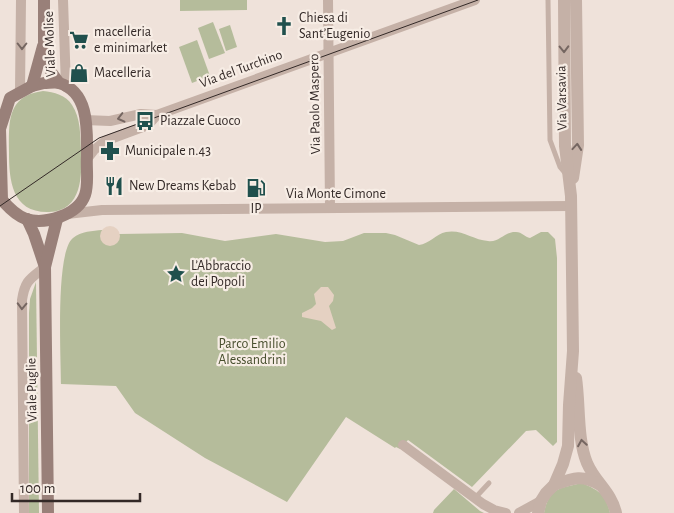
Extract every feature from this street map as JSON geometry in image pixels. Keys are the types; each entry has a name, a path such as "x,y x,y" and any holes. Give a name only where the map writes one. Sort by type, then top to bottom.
{"main road":[{"name":"Viale Molise","path":"44,0 44,41 51,72 62,85"},
{"name":"Viale Molise","path":"16,94 44,41"},
{"path":"62,85 78,97 86,120 85,194 79,205 62,216 27,219 2,203 0,129 16,94 62,85"},
{"name":"Viale Puglie","path":"45,266 62,216"},
{"name":"Viale Puglie","path":"27,219 45,266 48,513"}],"street":[{"name":"Viale Molise","path":"16,94 21,0"},
{"name":"Viale Molise","path":"62,85 63,0"},
{"name":"Via Paolo Maspero","path":"328,0 330,208"},
{"name":"Via del Turchino","path":"86,120 110,121 141,114 156,115 476,0"},
{"name":"Via Varsavia","path":"564,0 565,146 571,201 573,351 584,453 592,472 609,494 617,510"},
{"name":"Via Varsavia","path":"571,201 578,145 576,0"},
{"name":"Via del Turchino","path":"86,159 105,142 148,124 156,115"},
{"path":"85,194 94,206 102,210"},
{"name":"Via Monte Cimone","path":"62,216 102,210 330,208 571,201"},
{"name":"Viale Puglie","path":"24,513 22,300 24,286 45,266"},
{"name":"Via Varsavia","path":"540,507 546,493 554,485 568,446 568,405 573,351"},
{"path":"403,446 475,498 494,510 506,513"},
{"path":"554,485 573,478 583,478 602,486"},
{"path":"519,513 540,507"}],"lane":[{"name":"Via Varsavia","path":"548,0 550,140 560,167 568,177"},
{"path":"475,498 489,483"}],"green space":[{"path":"180,0 247,0 247,10 180,11"},
{"path":"213,22 225,53 209,59 198,28"},
{"path":"230,25 237,47 226,51 219,29"},
{"path":"197,40 210,76 192,83 179,47"},
{"path":"43,91 51,92 66,99 75,110 80,127 81,170 78,190 68,205 60,210 49,212 37,211 27,207 20,201 12,184 9,163 9,131 12,112 22,99"},
{"name":"Parco Emilio Alessandrini","path":"102,230 119,234 182,233 225,241 276,234 325,242 343,241 364,233 386,233 419,245 452,231 492,241 512,232 520,233 530,238 541,232 548,232 555,239 557,258 557,442 553,446 536,430 526,431 472,487 408,440 400,449 395,448 346,417 287,502 205,458 135,413 116,386 61,384 61,283 67,247 73,238 80,234"},
{"path":"36,282 39,513 29,513 29,313 30,299"},
{"path":"582,483 593,488 604,497 610,513 544,513 549,498 557,490"},
{"path":"454,489 480,511 484,513 433,513"}],"shaded area":[{"path":"110,226 117,229 120,236 117,243 110,246 103,243 100,236 103,229"},
{"path":"321,287 328,287 334,295 333,301 329,306 336,328 332,330 321,321 302,317 302,313 316,304 314,294"}],"tram line":[{"path":"0,206 99,138 478,0"}],"place":[{"name":"Chiesa di Sant’Eugenio","path":"284,26"},
{"name":"macelleria e minimarket","path":"79,40"},
{"name":"Macelleria","path":"79,73"},
{"name":"Piazzale Cuoco","path":"145,121"},
{"name":"Municipale n.43","path":"110,151"},
{"name":"New Dreams Kebab","path":"114,186"},
{"name":"IP","path":"256,188"},
{"name":"L’Abbraccio dei Popoli","path":"176,274"}]}
